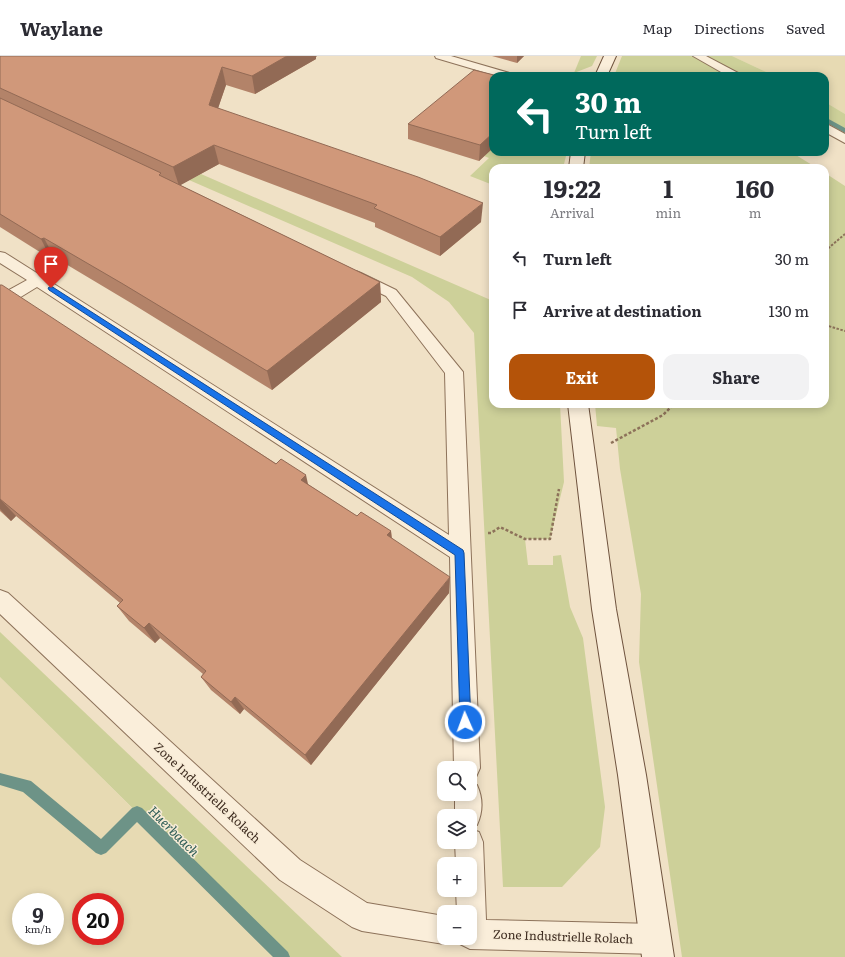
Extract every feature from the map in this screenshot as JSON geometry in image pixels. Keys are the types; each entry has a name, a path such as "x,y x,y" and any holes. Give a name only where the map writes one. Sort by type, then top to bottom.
{"main road":[{"path":"603,72 610,56"},
{"path":"578,408 604,609 632,775 657,948"}],"lane":[{"path":"440,56 496,72"},
{"path":"698,56 728,72"},
{"path":"829,129 845,139"},
{"path":"0,256 460,553"},
{"path":"341,269 391,293 454,372 467,761"},
{"path":"0,302 38,280"},
{"name":"Zone Industrielle Rolach","path":"0,600 290,870 362,917 437,929"},
{"path":"469,849 470,905"},
{"name":"Zone Industrielle Rolach","path":"477,934 657,948"}],"path":[{"path":"829,248 845,234"},
{"path":"829,326 845,331"},
{"path":"582,442 610,444 663,415 670,408"},
{"path":"459,532 491,532 500,527 525,539 550,539 559,487"}],"shaded area":[{"path":"732,56 845,56 845,114 829,104 829,72 766,72"},
{"path":"0,677 137,813 283,957 0,957"}],"green space":[{"path":"581,56 597,56 592,66 574,72"},
{"path":"622,56 698,56 728,72 616,72"},
{"path":"706,56 732,56 766,72 736,72"},
{"path":"829,104 845,114 845,133 829,123"},
{"path":"489,152 489,156 566,156 564,164 489,164 489,183 470,176 489,158 484,156"},
{"path":"590,156 798,156 810,164 590,164"},
{"path":"201,174 489,299 489,408 560,408 564,482 550,539 525,539 528,565 553,565 553,556 561,555 570,607 583,638 605,807 600,847 562,887 503,887 474,333 449,302 412,277 189,180"},
{"path":"829,176 845,186 845,957 682,957 639,662 641,594 620,469 616,428 597,426 595,408 829,408"},
{"path":"0,632 342,957 283,957 0,677"}],"building":[{"path":"0,56 287,56 252,76 222,67 209,105 418,177 483,203 440,237 374,208 377,205 214,145 173,167 0,88"},
{"path":"474,70 489,74 489,137 480,145 408,124"},
{"path":"0,98 161,173 159,175 380,282 267,371 123,284 44,238 41,239 0,214"},
{"path":"0,285 276,464 281,459 306,475 301,480 357,516 361,512 391,531 387,535 450,577 305,755 235,697 231,702 201,677 206,671 149,623 144,628 117,606 123,600 0,499"}],"waterway":[{"path":"829,121 845,131"},
{"name":"Huerbaach","path":"0,779 26,786 101,848 137,813 283,957"}],"route":[{"path":"51,288 460,553 465,722"}]}
